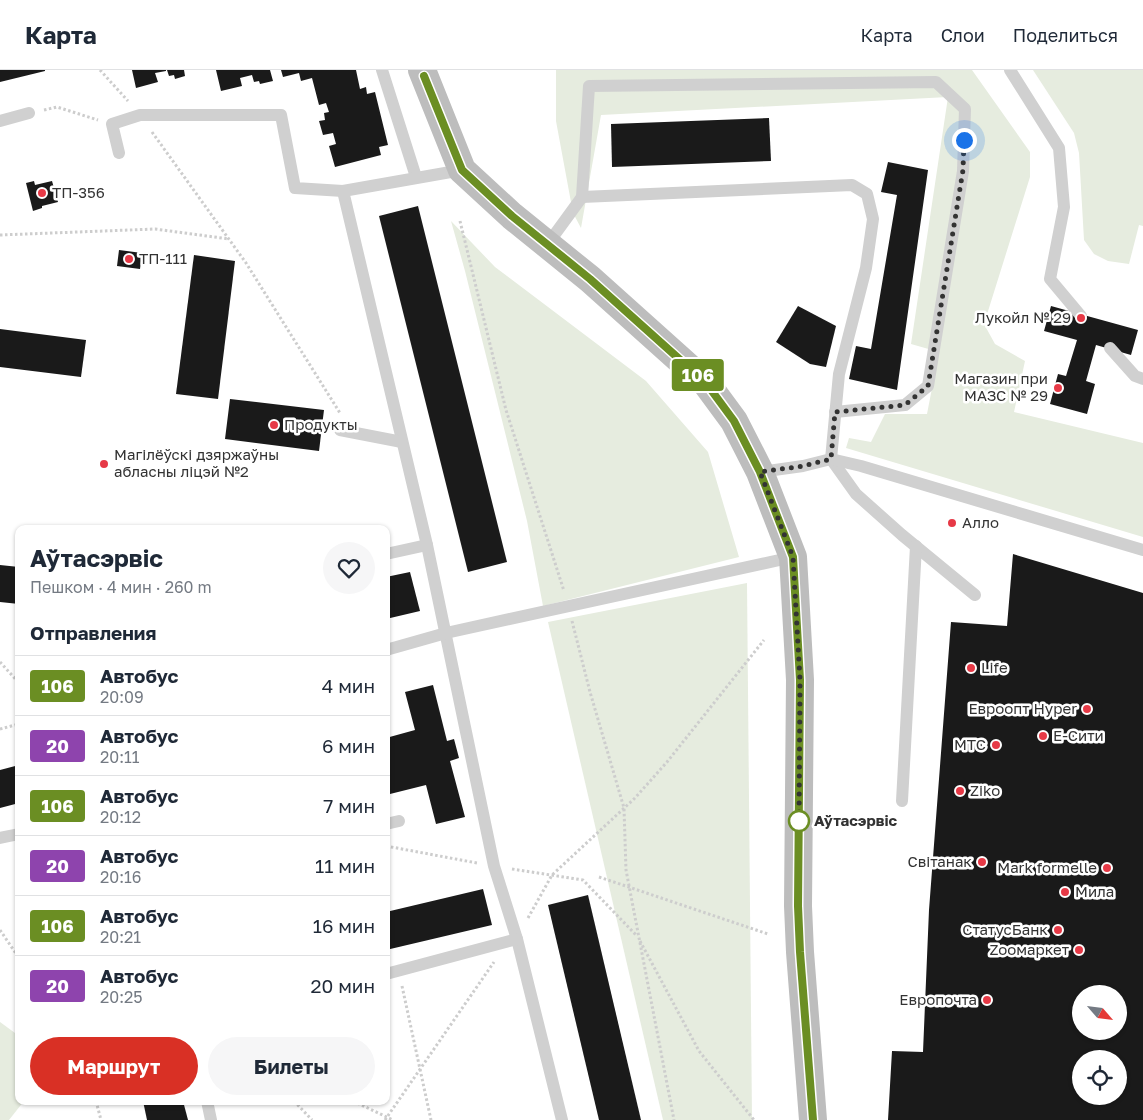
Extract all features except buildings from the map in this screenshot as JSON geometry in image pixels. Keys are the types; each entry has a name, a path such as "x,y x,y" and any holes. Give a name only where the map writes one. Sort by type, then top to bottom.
{"main road":[{"path":"424,72 462,170 512,216 590,279 706,383 734,421 760,472 793,557 800,680 798,914 813,1120"}],"lane":[{"path":"382,70 416,177"},
{"path":"1010,70 1059,148 1064,207 1050,279 1081,316"},
{"path":"547,245 582,197 589,86 936,82 965,109 963,170 928,386 905,405 835,412"},
{"path":"0,121 29,113"},
{"path":"119,153 112,124 140,115 281,116 295,188 343,191 462,170"},
{"path":"582,197 852,185 867,194 874,219 866,268 839,374 831,459 856,494 975,595"},
{"path":"343,191 427,545 494,866 517,938 562,1120"},
{"path":"1110,348 1135,376 1143,379"},
{"path":"346,431 402,442"},
{"path":"760,472 803,466 831,459 861,466 1143,550"},
{"path":"390,553 427,545"},
{"path":"902,801 916,546"},
{"path":"390,649 446,634 793,557"},
{"path":"390,823 399,822"},
{"path":"0,838 15,835"},
{"path":"392,972 517,938"},
{"path":"207,1105 211,1120"}],"path":[{"path":"100,70 140,115 246,263 346,431"},
{"path":"29,113 57,107 112,124"},
{"path":"460,221 506,410 569,607 590,692 624,808 626,870 674,1120"},
{"path":"0,235 155,229 229,239"},
{"path":"386,1119 494,962 517,938 552,875 624,808 667,762 764,640"},
{"path":"0,662 15,679"},
{"path":"0,729 15,725"},
{"path":"599,877 629,885 768,934"},
{"path":"583,880 638,937 698,1051 754,1120"},
{"path":"0,930 15,952"},
{"path":"392,972 431,1120"},
{"path":"97,1105 101,1120"},
{"path":"298,1105 312,1120"},
{"path":"360,1105 386,1119 393,1120"}],"shaded area":[{"path":"556,70 972,70 1030,152 1030,177 984,324 995,344 1025,361 1014,412 1143,443 1143,537 846,448 849,438 871,442 885,414 927,414 939,352 911,344 948,97 601,115 581,228 573,213 556,121"},
{"path":"1033,70 1143,70 1143,226 1139,225 1129,264 1108,261 1094,254 1084,240 1079,153 1074,133"},
{"path":"451,221 495,267 646,381 708,452 739,557 543,606 527,521"},
{"path":"747,583 752,1120 663,1120 548,622"},
{"path":"0,1022 15,1033 15,1105 21,1105 9,1120 0,1120"}],"bus line":[{"name":"106","path":"424,76 462,170 512,216 590,279 706,383 734,421 760,472 793,557 800,680 798,906 813,1120"}],"place":[{"name":"ТП-356","path":"42,193"},
{"name":"ТП-111","path":"129,259"},
{"name":"Лукойл № 29","path":"1081,318"},
{"name":"Магазин при МАЗС № 29","path":"1058,388"},
{"name":"Продукты","path":"274,425"},
{"name":"Магілёўскі дзяржаўны абласны ліцэй №2","path":"104,464"},
{"name":"Алло","path":"952,523"},
{"name":"Life","path":"971,668"},
{"name":"Евроопт Hyper","path":"1087,709"},
{"name":"Е-Сити","path":"1043,736"},
{"name":"МТС","path":"996,745"},
{"name":"Ziko","path":"960,791"},
{"name":"Аўтасэрвіс","path":"799,821"},
{"name":"Світанак","path":"982,862"},
{"name":"Mark formelle","path":"1107,868"},
{"name":"Мила","path":"1065,892"},
{"name":"СтатусБанк","path":"1058,930"},
{"name":"Zooмаркет","path":"1079,950"},
{"name":"Европочта","path":"987,1000"}],"route":[{"path":"799,821 800,680 793,557 760,472 803,466 831,459 835,412 905,405 928,386 963,170 964,140"}]}
